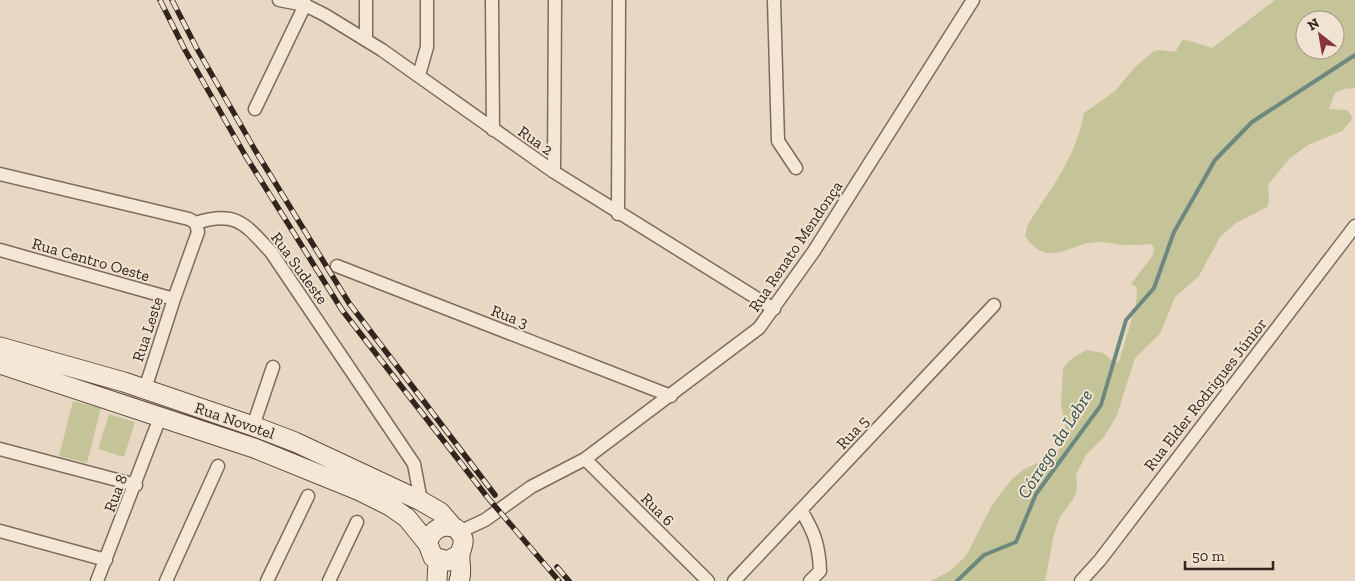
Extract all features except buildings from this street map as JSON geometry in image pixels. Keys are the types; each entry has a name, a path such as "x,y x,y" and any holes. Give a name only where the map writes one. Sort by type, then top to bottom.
{"street":[{"name":"Rua 2","path":"279,0 304,2 366,40 419,75 554,172 618,214 774,309"},
{"path":"366,0 366,40"},
{"path":"419,75 426,47 427,0"},
{"path":"492,0 493,130"},
{"path":"554,172 555,0"},
{"path":"618,214 619,0"},
{"path":"774,0 778,141 796,168"},
{"name":"Rua Renato Mendonça","path":"459,539 531,487 585,459 759,328 814,251 973,0"},
{"path":"255,109 304,2"},
{"path":"0,174 189,219 196,223"},
{"name":"Rua Sudeste","path":"196,223 216,217 245,223 271,252 414,464 421,501"},
{"name":"Rua Leste","path":"145,389 198,232 196,223"},
{"name":"Rua Elder Rodrigues Júnior","path":"1081,581 1100,560 1355,226"},
{"name":"Rua Centro Oeste","path":"0,250 174,299"},
{"name":"Rua 3","path":"337,266 671,396"},
{"name":"Rua 5","path":"734,581 994,305"},
{"name":"Rua Novotel","path":"0,347 145,389 296,442 421,501 440,512 459,539"},
{"name":"Rua Novotel","path":"0,364 161,415 254,448 360,491 390,506 407,518 428,544"},
{"path":"253,426 273,367"},
{"path":"145,389 161,415 191,405"},
{"name":"Rua 8","path":"97,581 136,485 161,415"},
{"path":"0,449 136,485"},
{"name":"Rua 6","path":"585,459 708,581"},
{"path":"166,581 218,466"},
{"path":"268,581 308,496"},
{"path":"801,510 814,532 819,547 820,571 810,581"},
{"path":"329,581 358,522"},
{"path":"438,527 459,539 448,561 438,560 430,553 428,544 430,534 438,527"},
{"path":"0,531 106,560"},
{"path":"459,539 462,572 459,581"},
{"path":"437,581 438,560"}],"green space":[{"path":"1275,0 1355,0 1355,88 1344,89 1335,93 1329,109 1347,110 1352,117 1351,121 1342,131 1308,145 1289,159 1268,185 1269,200 1267,207 1236,223 1220,237 1199,276 1175,297 1160,334 1135,358 1117,415 1104,437 1086,455 1076,475 1077,488 1074,498 1060,517 1054,534 1045,581 931,581 950,571 966,556 992,505 1012,479 1023,470 1053,455 1065,444 1067,437 1061,405 1063,368 1070,360 1086,350 1103,353 1115,363 1119,361 1136,305 1137,287 1131,284 1153,255 1154,248 1151,244 1090,243 1052,253 1043,252 1034,247 1025,236 1028,224 1069,158 1084,113 1115,91 1134,68 1154,51 1175,52 1183,39 1212,48"},
{"path":"73,401 101,408 87,463 59,456"},
{"path":"109,414 135,422 124,457 98,449"}],"waterway":[{"name":"Córrego da Lebre","path":"957,581 984,555 1016,542 1036,494 1101,405 1126,320 1154,288 1174,232 1215,160 1252,122 1355,55"}],"railway":[{"path":"160,0 185,50 245,155 342,310 488,498 559,581"},
{"path":"172,0 196,47 255,150 349,303 495,495"},
{"path":"557,567 569,581"}]}
